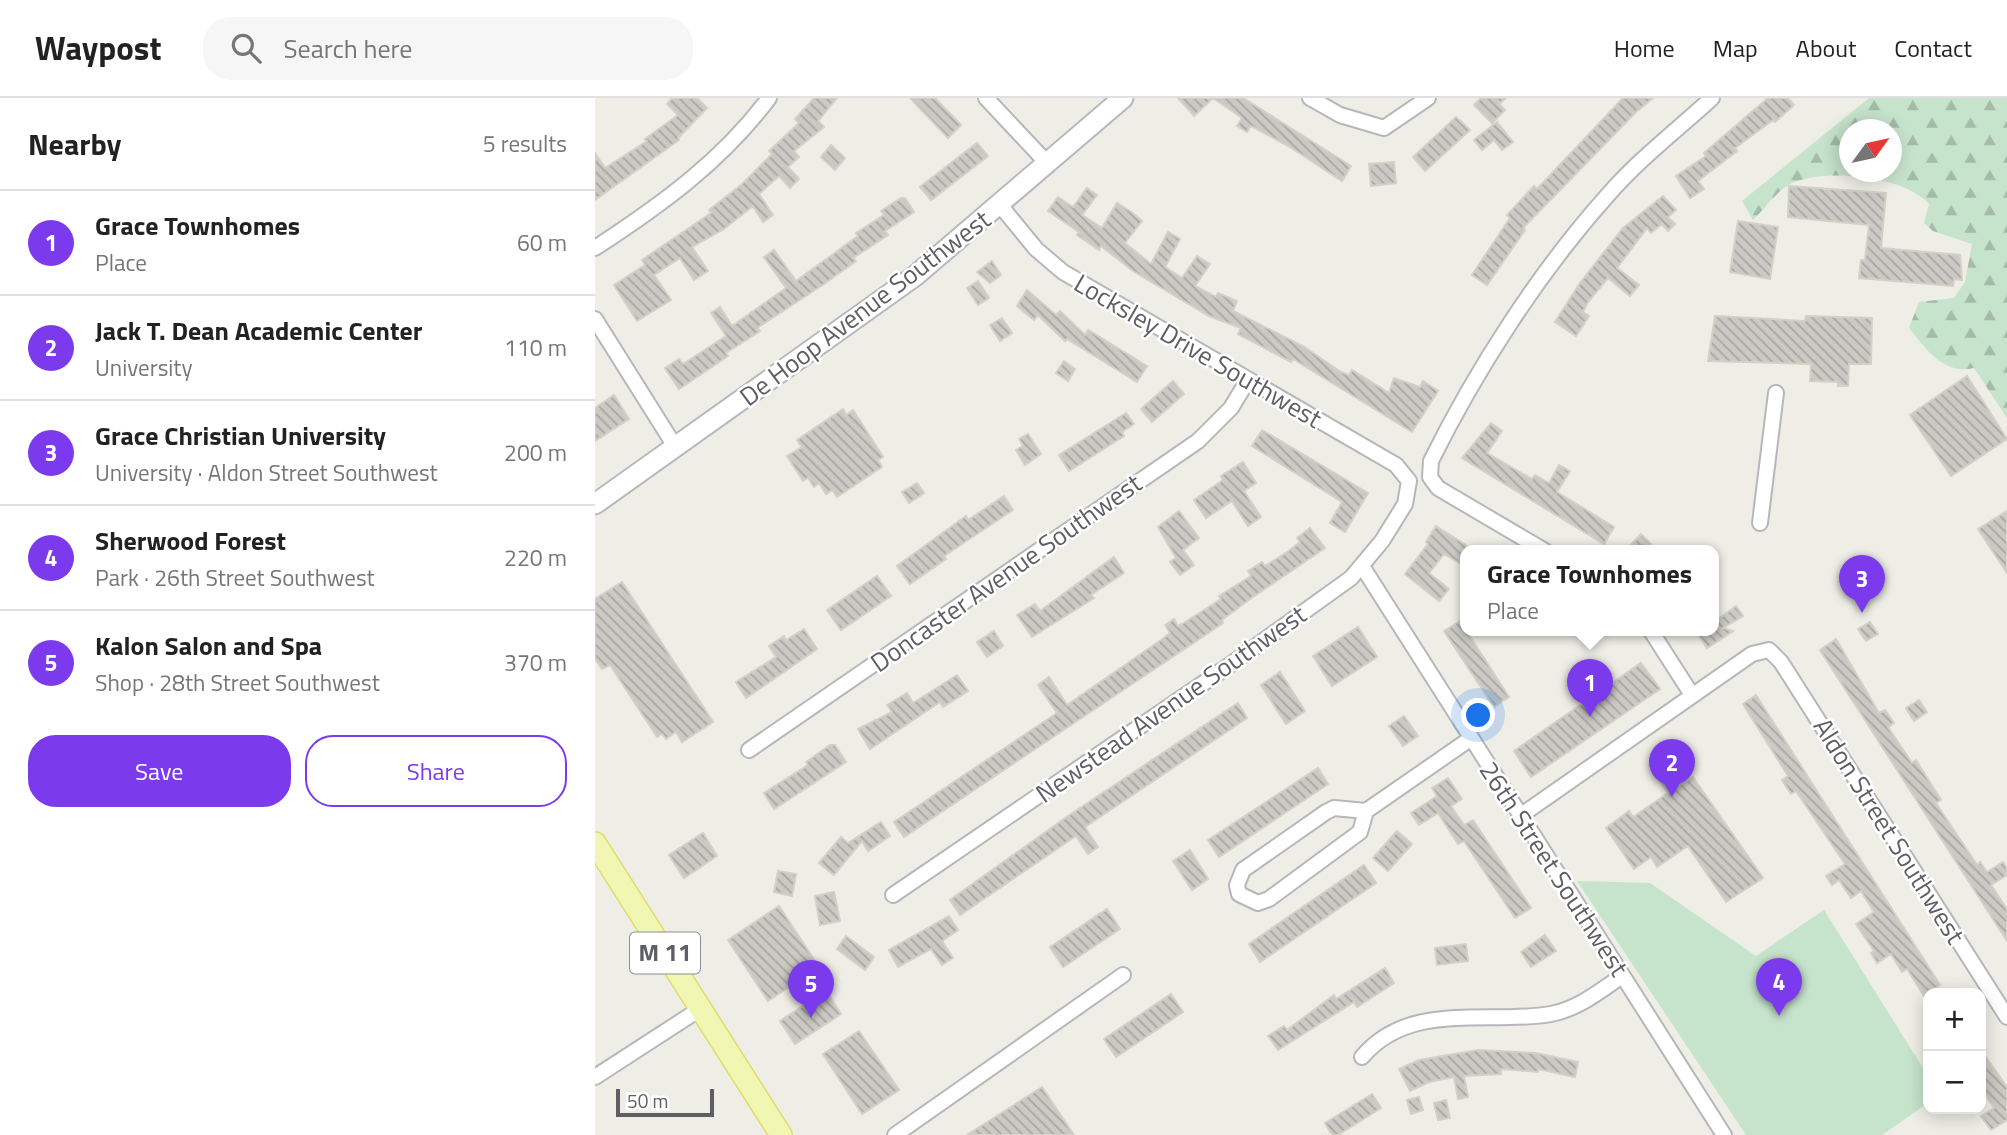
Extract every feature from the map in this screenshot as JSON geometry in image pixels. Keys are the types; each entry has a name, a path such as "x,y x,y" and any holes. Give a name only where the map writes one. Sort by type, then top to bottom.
{"main road":[{"name":"M 11","path":"595,843 781,1135"}],"street":[{"path":"595,248 691,181 730,145 769,98"},
{"path":"986,98 1048,164"},
{"name":"De Hoop Avenue Southwest","path":"595,503 915,276 1123,98"},
{"path":"1310,98 1340,115 1384,128 1428,98"},
{"path":"1535,545 1442,491 1430,477 1433,457 1501,340 1568,242 1608,194 1712,98"},
{"name":"Locksley Drive Southwest","path":"1000,205 1036,249 1063,272 1396,465 1409,481"},
{"path":"595,320 676,448"},
{"name":"Doncaster Avenue Southwest","path":"749,750 1198,441 1231,408 1248,380"},
{"path":"1760,523 1776,393"},
{"name":"Newstead Avenue Southwest","path":"893,895 1227,667 1362,566 1405,504 1409,481"},
{"name":"26th Street Southwest","path":"1362,566 1724,1135"},
{"path":"1520,816 1692,695 1654,636"},
{"name":"Aldon Street Southwest","path":"1692,695 1756,652 1767,649 1781,662 2007,1017"},
{"path":"1366,811 1334,808 1326,812 1243,870 1237,885 1240,894 1258,903 1269,899 1360,832 1366,811 1471,739"},
{"path":"895,1135 1123,975"},
{"path":"1362,1057 1386,1036 1453,1016 1550,1014 1571,1008 1622,976"},
{"path":"595,1077 700,1009"}],"green space":[{"path":"1869,98 2007,98 2007,418 1974,368 1953,368 1944,364 1929,352 1909,328 1919,302 1954,298 1965,282 1972,244 1933,231 1924,223 1929,204 1902,187 1887,182 1902,182 1902,119 1843,119"},
{"path":"1839,122 1839,176 1807,178 1792,183 1776,195 1753,220 1742,201"},
{"path":"1577,881 1650,883 1756,956 1824,910 1923,1068 1923,1106 1882,1135 1746,1135"}],"building":[{"path":"672,98 697,98 707,108 679,140 595,200 595,153 605,168 647,141 645,139 678,115 667,104"},
{"path":"814,98 837,98 818,121 824,127 794,151 799,157 788,167 799,179 790,188 779,176 759,194 773,215 763,222 753,206 724,229 692,247 708,271 694,280 680,258 654,275 671,300 637,321 614,285 645,265 642,260 711,213 709,210 741,185 772,154 769,151 799,123 795,119"},
{"path":"910,98 935,98 961,125 948,138"},
{"path":"1178,98 1213,98 1194,116"},
{"path":"1213,98 1243,98 1351,166 1342,181 1290,147 1251,126 1247,132 1237,126 1242,118"},
{"path":"1481,98 1506,98 1499,104 1505,110 1492,123 1474,105"},
{"path":"1623,98 1653,98 1636,112 1523,228 1525,230 1487,285 1472,275 1510,218 1507,215 1534,186 1537,189"},
{"path":"1768,98 1788,98 1794,105 1775,122 1773,120 1735,148 1737,151 1698,181 1704,189 1690,198 1676,176 1706,156 1704,153"},
{"path":"1456,117 1470,130 1425,171 1413,157"},
{"path":"1497,122 1513,142 1502,150 1494,140 1482,150 1474,140"},
{"path":"977,143 988,156 931,200 920,187"},
{"path":"831,145 845,158 835,170 821,157"},
{"path":"1394,162 1396,183 1371,186 1369,164"},
{"path":"1789,186 1886,193 1881,248 1960,255 1962,280 1954,279 1953,286 1859,278 1861,260 1865,260 1869,225 1788,217"},
{"path":"1087,188 1097,195 1082,215 1102,228 1117,203 1130,211 1142,221 1125,243 1151,264 1168,232 1180,239 1165,267 1182,278 1197,256 1210,264 1195,286 1216,297 1218,293 1237,301 1233,311 1303,346 1341,372 1349,375 1352,370 1389,393 1394,378 1420,387 1423,381 1438,391 1412,432 1293,359 1291,362 1238,334 1241,328 1209,316 1133,271 1101,246 1099,250 1077,235 1079,232 1048,211 1058,197 1073,207"},
{"path":"1663,196 1676,210 1668,217 1675,224 1668,231 1662,224 1651,233 1647,228 1617,268 1639,285 1630,296 1608,278 1588,302 1583,312 1589,316 1576,336 1555,322 1580,283 1623,228"},
{"path":"905,198 914,212 885,231 888,235 853,258 856,261 824,284 757,328 760,331 679,389 665,368 679,359 683,364 726,336 711,313 720,307 732,326 786,288 764,257 774,250 796,281 858,236 856,233 884,215 881,211"},
{"path":"1738,221 1778,227 1770,279 1730,272"},
{"path":"992,261 1001,275 990,283 977,272"},
{"path":"978,281 989,298 978,305 967,288"},
{"path":"1027,290 1056,315 1060,311 1085,335 1088,330 1147,366 1137,382 1067,339 1065,341 1038,315 1034,320 1017,306"},
{"path":"1715,316 1805,321 1806,316 1872,318 1871,364 1849,364 1848,386 1838,386 1838,382 1810,381 1811,364 1708,361"},
{"path":"1002,318 1012,333 1000,341 990,325"},
{"path":"1064,361 1075,369 1068,381 1056,373"},
{"path":"1967,376 2007,439 1951,476 1910,415"},
{"path":"1173,381 1184,394 1152,422 1141,409"},
{"path":"614,395 629,419 595,441 595,408"},
{"path":"843,409 846,415 853,410 883,457 878,460 882,467 837,497 832,490 826,494 819,483 814,487 808,478 803,481 787,456 802,447 797,440"},
{"path":"1126,413 1134,424 1122,432 1124,436 1069,471 1059,455"},
{"path":"1491,423 1502,431 1487,453 1532,479 1535,475 1549,483 1559,465 1570,471 1557,492 1614,527 1604,544 1462,458"},
{"path":"1262,430 1368,493 1345,532 1330,523 1342,502 1252,446"},
{"path":"1028,434 1041,454 1025,465 1016,450 1023,446 1019,439"},
{"path":"1243,462 1256,483 1244,491 1261,517 1248,526 1232,501 1206,518 1194,500 1223,480 1221,476"},
{"path":"917,483 924,493 909,503 902,492"},
{"path":"1004,496 1013,510 944,556 946,559 910,584 897,566 966,516 968,520"},
{"path":"1179,511 1199,538 1183,550 1194,565 1180,575 1170,562 1176,558 1158,527"},
{"path":"2007,511 2007,573 1978,529"},
{"path":"1436,526 1466,545 1460,545 1460,563 1444,554 1429,573 1449,589 1439,601 1405,574 1428,544 1426,542"},
{"path":"1310,528 1325,548 1250,599 1222,620 1223,623 904,837 894,822 1057,713 1038,685 1049,677 1067,705 1170,633 1165,625 1174,619 1178,626 1221,599 1219,596 1251,576 1248,571 1262,562 1265,566 1287,552 1300,542 1297,538"},
{"path":"1641,534 1651,544 1650,545 1631,545"},
{"path":"1114,557 1124,573 1091,595 1094,598 1032,637 1017,615 1035,604 1040,611"},
{"path":"877,576 891,596 841,630 827,610"},
{"path":"622,582 713,722 682,742 676,732 666,739 662,734 657,737 610,665 602,669 595,659 595,599"},
{"path":"1736,606 1743,616 1723,628 1733,631 1707,648 1699,636 1719,636 1719,619"},
{"path":"1460,621 1460,636 1470,636 1509,697 1494,707 1444,631"},
{"path":"1870,622 1878,634 1866,641 1858,629"},
{"path":"1358,627 1377,657 1332,686 1313,656"},
{"path":"804,629 817,649 746,698 736,682 776,657 769,646 784,636 786,640"},
{"path":"994,631 1003,646 987,657 977,642"},
{"path":"1836,639 1879,713 1885,710 1894,723 1888,727 1912,763 1916,760 1941,800 1936,803 1977,865 1980,862 1987,872 2003,862 2007,868 2007,875 1991,885 2007,909 2007,941 1820,650"},
{"path":"1641,663 1660,689 1531,777 1514,751"},
{"path":"1280,672 1305,711 1286,724 1261,685"},
{"path":"957,675 968,691 943,707 940,702 870,749 858,729 892,712 887,705 907,693 913,703"},
{"path":"1756,695 1940,985 1936,988 1923,988 1923,994 1907,969 1902,972 1891,954 1877,963 1871,953 1874,951 1856,924 1874,912 1861,891 1851,898 1839,880 1832,885 1826,876 1845,864 1796,791 1791,794 1782,780 1788,776 1743,704"},
{"path":"1919,700 1927,712 1914,721 1906,708"},
{"path":"1238,703 1247,718 1085,827 1098,847 1088,854 1076,836 960,915 950,900 1068,816"},
{"path":"1404,716 1418,736 1403,746 1389,726"},
{"path":"830,745 835,745 846,762 774,809 764,793 808,765 806,762"},
{"path":"1318,768 1328,784 1219,857 1208,840"},
{"path":"1669,771 1679,786 1693,777 1763,878 1726,902 1688,846 1657,867 1651,857 1634,869 1606,828 1629,811 1633,817 1668,793 1658,778"},
{"path":"1448,778 1462,799 1451,806 1464,825 1473,820 1531,908 1515,918 1464,841 1458,844 1438,813 1419,825 1411,813 1437,796 1432,788"},
{"path":"881,822 890,836 868,851 862,841 834,875 819,863 841,837 848,843"},
{"path":"1397,831 1412,844 1388,871 1373,858"},
{"path":"703,833 717,856 684,878 669,855"},
{"path":"1190,850 1208,879 1192,890 1173,861"},
{"path":"1364,865 1376,883 1260,962 1249,944"},
{"path":"778,871 796,874 792,896 774,892"},
{"path":"834,892 840,921 820,925 815,896"},
{"path":"779,906 819,967 768,1001 728,940"},
{"path":"1107,909 1120,929 1063,967 1050,947"},
{"path":"949,916 958,930 942,941 953,958 942,965 931,949 898,967 889,950"},
{"path":"1545,935 1556,951 1531,967 1521,952"},
{"path":"846,936 874,957 865,970 837,949"},
{"path":"1466,944 1468,961 1437,965 1435,948"},
{"path":"1385,968 1394,983 1357,1007 1354,1002 1278,1050 1268,1036 1284,1026 1287,1030 1334,995 1336,999"},
{"path":"826,991 841,1014 795,1044 780,1021"},
{"path":"1171,994 1183,1012 1116,1057 1104,1039"},
{"path":"859,1031 899,1090 862,1114 823,1054"},
{"path":"1478,1050 1536,1053 1578,1062 1575,1077 1538,1069 1538,1072 1501,1069 1501,1074 1464,1076 1468,1097 1458,1099 1454,1077 1429,1082 1410,1091 1399,1069 1419,1060"},
{"path":"1986,1057 2007,1087 2007,1120 1991,1130 1981,1116 1994,1108 1986,1096"},
{"path":"1042,1087 1074,1135 967,1135"},
{"path":"1372,1094 1381,1108 1338,1135 1332,1135 1325,1123"},
{"path":"1419,1097 1423,1110 1411,1114 1407,1100"},
{"path":"1446,1100 1450,1118 1438,1120 1434,1103"}],"place":[{"name":"Grace Christian University","path":"1862,613"},
{"name":"Grace Townhomes","path":"1590,717"},
{"name":"Jack T. Dean Academic Center","path":"1672,797"},
{"name":"Sherwood Forest","path":"1779,1016"},
{"name":"Kalon Salon and Spa","path":"811,1018"}]}
